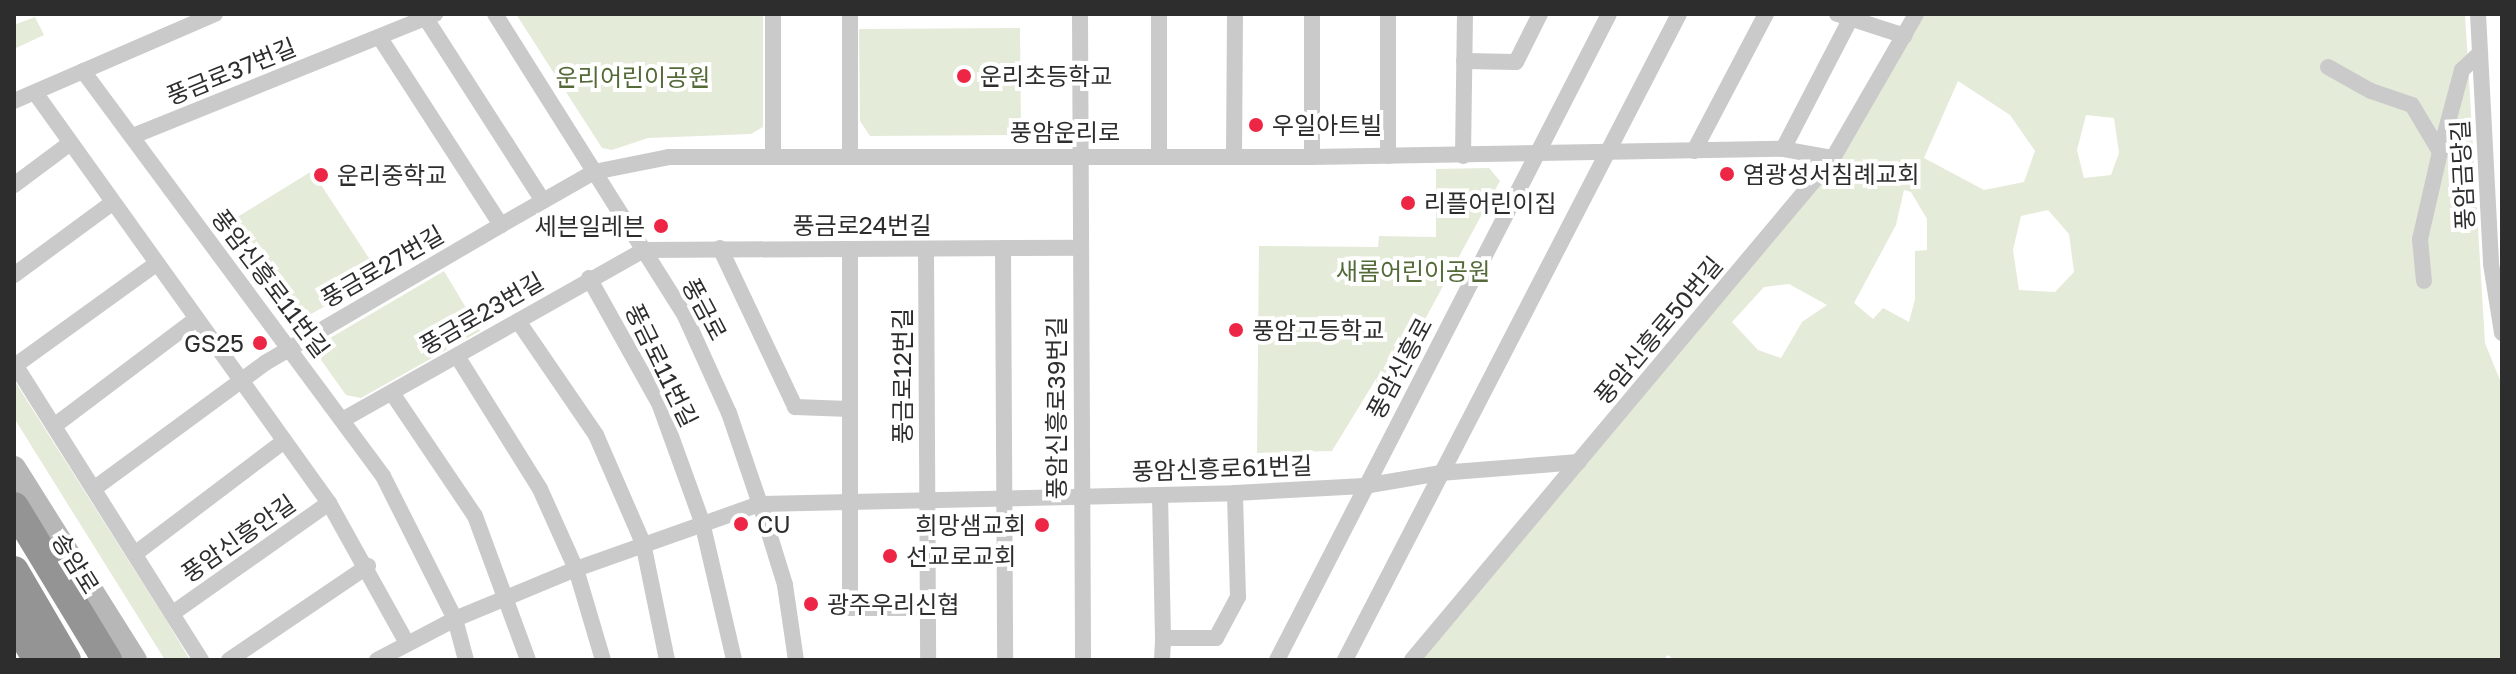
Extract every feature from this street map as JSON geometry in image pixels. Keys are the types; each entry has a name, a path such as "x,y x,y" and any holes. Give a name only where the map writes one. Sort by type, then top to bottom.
{"highway":[{"path":"14,507 107,660"},
{"path":"14,571 66,660"},
{"path":"14,619 38,660"}],"street":[{"path":"14,101 215,14"},
{"name":"풍금로","path":"495,14 691,330 729,413 760,504 785,585 796,660"},
{"path":"773,14 773,153"},
{"path":"850,14 850,155"},
{"name":"풍암신흥로39번길","path":"1080,14 1083,660"},
{"path":"1159,14 1159,156"},
{"path":"1234,157 1235,14"},
{"path":"1312,14 1312,157"},
{"path":"1388,14 1388,156"},
{"path":"1463,156 1465,14"},
{"path":"1464,61 1516,62 1540,14"},
{"name":"풍암신흥로","path":"1277,660 1609,14"},
{"path":"1345,660 1679,14"},
{"path":"1694,151 1766,14"},
{"name":"풍암신흥로50번길","path":"1412,660 1833,158 1916,14"},
{"name":"풍암금당길","path":"2478,14 2491,264 2502,333"},
{"path":"428,16 543,201"},
{"name":"풍금로37번길","path":"133,136 428,16"},
{"path":"1783,149 1844,16 1905,36"},
{"path":"380,38 501,225"},
{"path":"2424,281 2420,239 2440,152 2462,70 2480,53"},
{"path":"2328,67 2371,91 2412,105 2440,152"},
{"name":"풍암신흥로11번길","path":"83,71 344,419 419,540 455,619 466,660"},
{"name":"풍암신흥안길","path":"36,94 329,503 368,566 407,643"},
{"path":"14,185 69,144"},
{"name":"풍암운리로","path":"594,172 669,157 773,153 1312,157 1783,149 1833,158"},
{"name":"풍금로27번길","path":"288,348 594,172"},
{"path":"14,275 112,203"},
{"path":"720,248 795,407 849,409"},
{"path":"1003,248 1005,660"},
{"name":"풍금로24번길","path":"644,250 1080,248"},
{"name":"풍금로12번길","path":"926,249 928,660"},
{"name":"풍금로23번길","path":"344,419 589,278 644,250"},
{"path":"850,250 850,608 927,608"},
{"name":"풍암신흥안길","path":"156,264 15,364 201,660"},
{"name":"풍금로11번길","path":"589,278 659,403 702,522 734,660"},
{"path":"54,426 196,319"},
{"path":"518,321 596,435 643,543 667,660"},
{"path":"95,488 288,348"},
{"path":"457,356 540,489 576,569 603,660"},
{"path":"392,393 475,516 509,598 528,660"},
{"name":"풍암신흥안길","path":"136,553 284,441"},
{"name":"풍암신흥로61번길","path":"1080,496 1235,493 1364,486 1440,473 1579,462"},
{"name":"송암로","path":"14,468 135,660"},
{"path":"1163,638 1216,638 1238,597 1235,493"},
{"path":"1160,495 1162,660"},
{"path":"377,660 455,619 576,569 760,504 1080,496"},
{"name":"풍암신흥안길","path":"173,613 329,503"},
{"path":"229,660 368,566"}],"green space":[{"name":"운리어린이공원","path":"516,14 763,14 763,127 751,134 648,138 612,150 602,148"},
{"path":"1924,14 2465,14 2485,343 2502,385 2502,660 1674,660 1668,655 1663,660 1422,660 1838,161","holes":["1958,81 2010,115 2035,151 2024,182 1984,190 1924,158","2086,115 2114,118 2119,153 2111,175 2084,178 2077,150","1904,190 1911,192 1927,219 1927,250 1915,251 1915,299 1909,322 1883,308 1873,319 1854,303 1896,225","2048,210 2069,234 2074,272 2055,292 2019,290 2013,250 2021,216","1789,284 1827,305 1802,322 1781,358 1758,350 1732,322 1764,287"]},
{"path":"35,17 44,35 14,49 14,25"},
{"name":"운리초등학교","path":"1020,28 1021,135 870,136 860,121 859,29"},
{"name":"새롬어린이공원","path":"1489,168 1500,181 1378,406 1376,379 1332,451 1257,453 1259,246 1378,247 1379,236 1436,237 1436,169"},
{"path":"312,171 380,275 304,318 284,313 221,227"},
{"path":"444,271 480,331 361,398 346,395 321,360 325,341"},
{"path":"14,380 190,660 165,660 14,418"}],"place":[{"name":"운리초등학교","path":"964,76"},
{"name":"우일아트빌","path":"1256,125"},
{"name":"염광성서침례교회","path":"1727,174"},
{"name":"운리중학교","path":"321,175"},
{"name":"리플어린이집","path":"1408,203"},
{"name":"세븐일레븐","path":"661,226"},
{"name":"풍암고등학교","path":"1236,330"},
{"name":"GS25","path":"260,343"},
{"name":"CU","path":"741,524"},
{"name":"희망샘교회","path":"1042,525"},
{"name":"선교로교회","path":"890,556"},
{"name":"광주우리신협","path":"811,604"}]}
